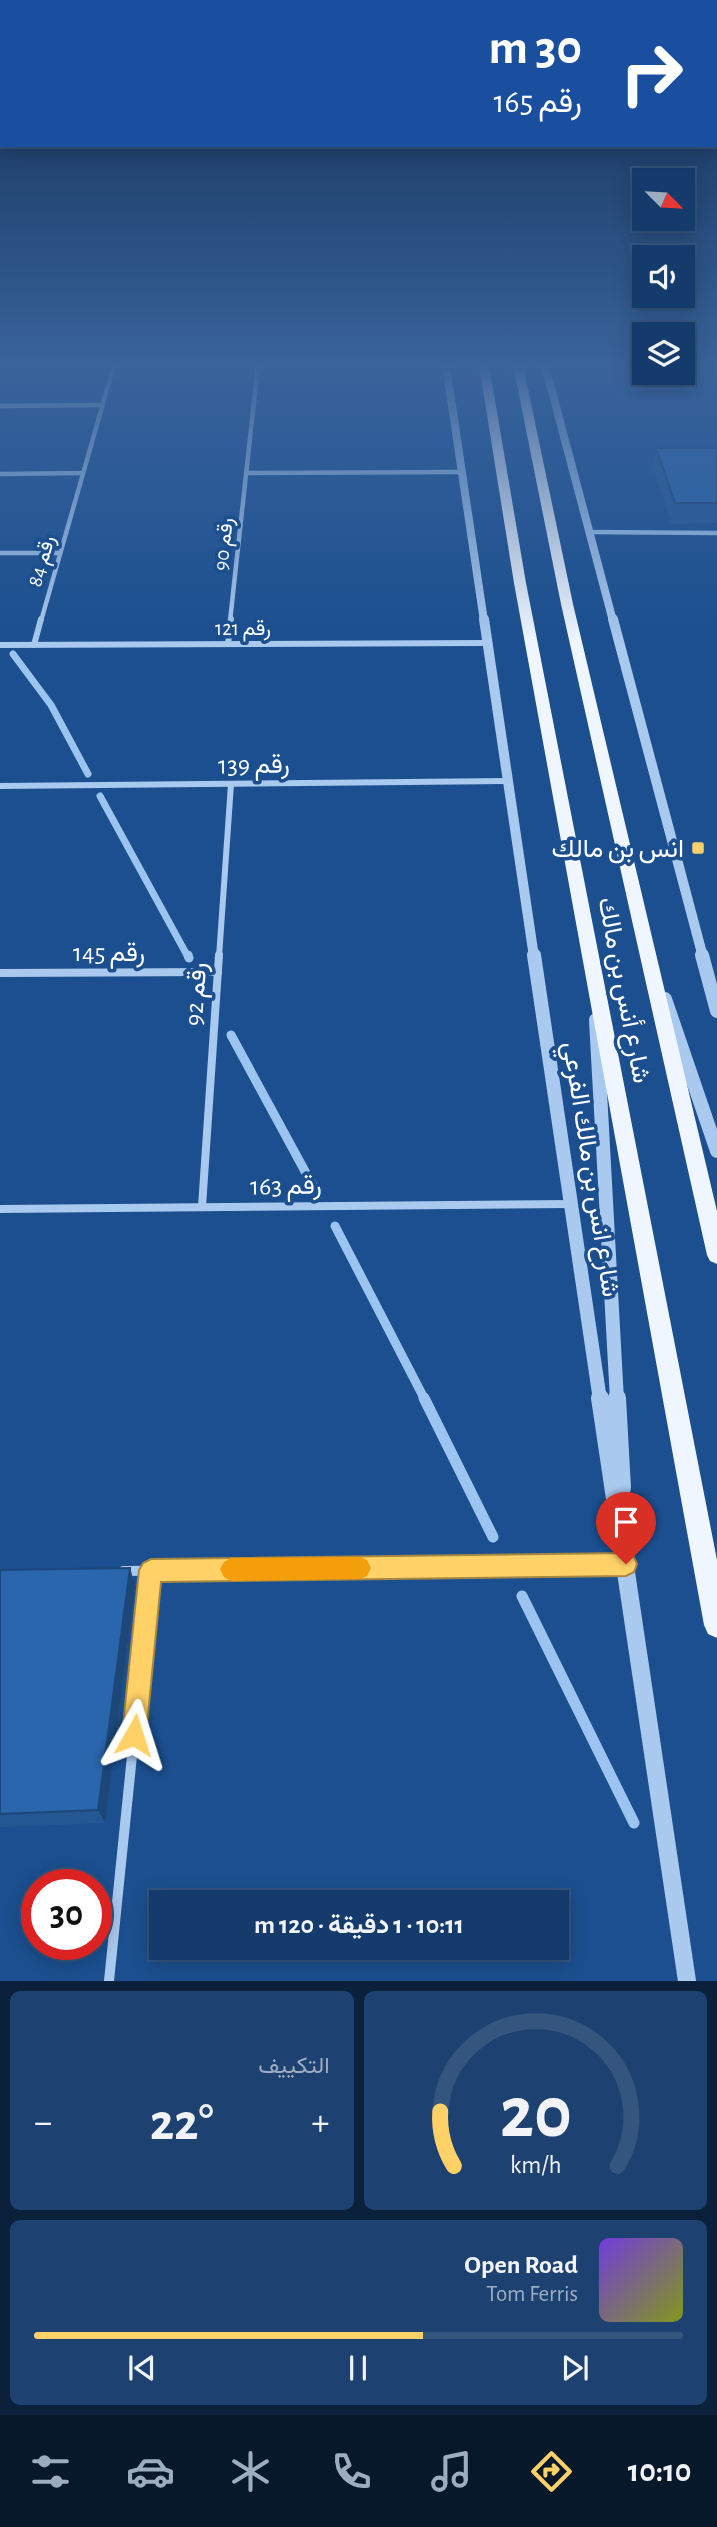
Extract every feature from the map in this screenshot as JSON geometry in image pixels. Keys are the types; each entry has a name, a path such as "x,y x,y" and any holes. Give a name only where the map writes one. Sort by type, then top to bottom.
{"main road":[{"name":"شارع أنس بن مالك","path":"499,457 520,583 717,1625"},
{"name":"شارع أنس بن مالك","path":"537,457 566,604 717,1255"}],"street":[{"name":"رقم 84","path":"34,645 87,457"},
{"name":"رقم 90","path":"228,644 248,457"},
{"name":"شارع انس بن مالك الفرعي","path":"459,457 687,1981"},
{"path":"570,457 712,972 717,1011"},
{"path":"246,473 461,472"},
{"path":"0,474 83,473"},
{"path":"590,532 717,533"},
{"path":"0,553 60,553"},
{"name":"رقم 121","path":"0,645 487,643"},
{"name":"رقم 139","path":"0,786 508,781"},
{"name":"رقم 92","path":"202,1207 231,783"},
{"path":"643,933 717,1151"},
{"path":"110,1571 626,1564 592,960"},
{"name":"رقم 145","path":"0,974 218,972"},
{"name":"رقم 163","path":"0,1209 572,1203"},
{"path":"110,1981 151,1570"}],"building":[{"path":"659,457 717,457 717,503 675,503"},
{"path":"130,1568 98,1810 0,1814 0,1570"}],"waterway":[{"path":"13,654 51,705 88,774"},
{"path":"100,796 188,957"},
{"path":"231,1035 313,1186"},
{"path":"335,1226 425,1400"},
{"path":"425,1400 493,1537"},
{"path":"522,1596 634,1823"}],"slow traffic":[{"path":"231,1569 360,1568"}],"place":[{"name":"انس بن مالك","path":"698,848"}],"route":[{"path":"134,1735 151,1570 626,1564"}]}
